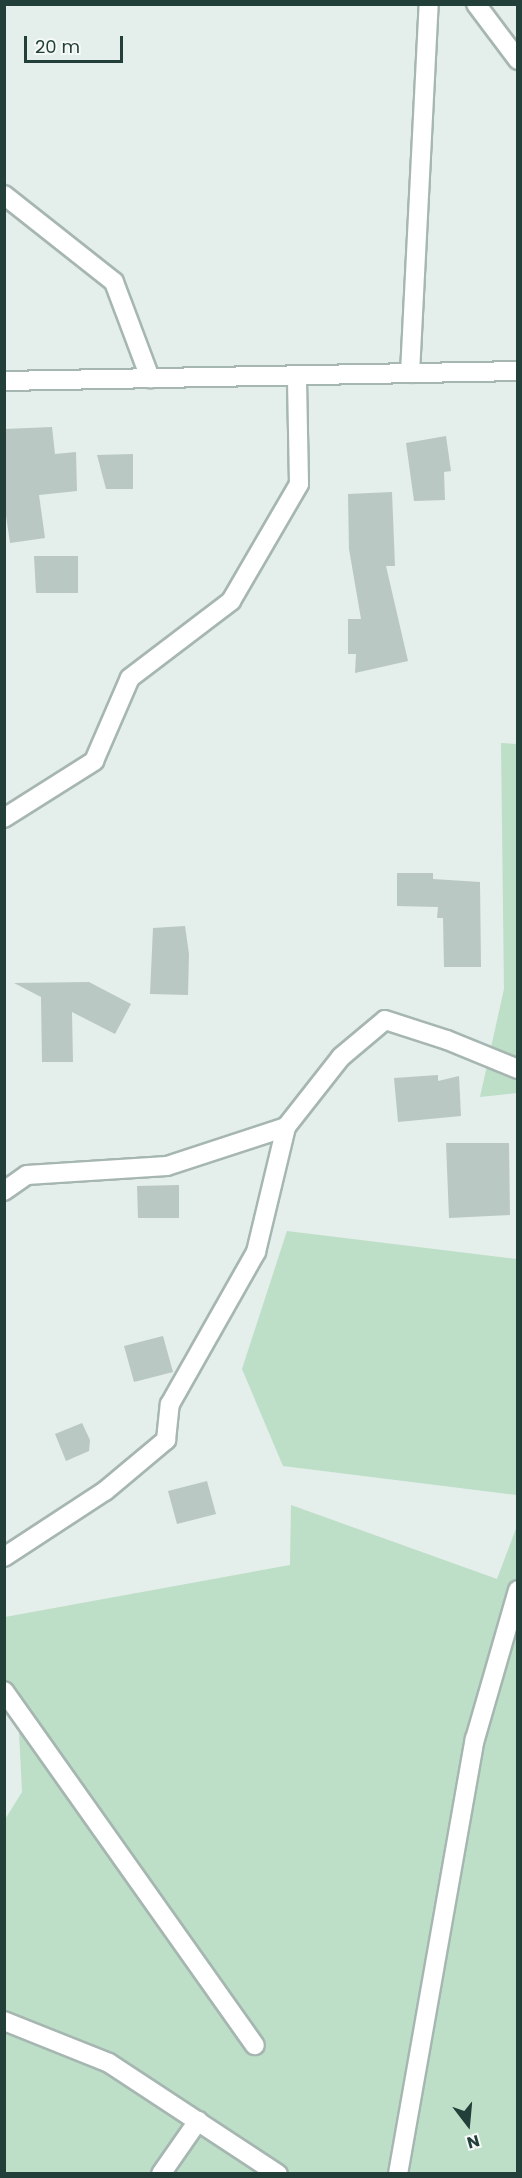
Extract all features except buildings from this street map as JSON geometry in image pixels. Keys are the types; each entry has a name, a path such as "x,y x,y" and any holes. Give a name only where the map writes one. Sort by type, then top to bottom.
{"street":[{"path":"410,373 429,4"},
{"path":"476,4 518,60"},
{"path":"4,195 114,282 150,378"},
{"path":"4,381 518,371"},
{"path":"4,818 94,761 130,678 231,602 299,484 297,375"},
{"path":"5,1556 105,1491 166,1440 171,1404 256,1252 286,1127 341,1057 385,1020 447,1040 518,1069"},
{"path":"4,1191 27,1174 167,1166 286,1127"},
{"path":"398,2174 475,1739 518,1590"},
{"path":"4,1691 255,2045"},
{"path":"4,2021 109,2063 278,2174"},
{"path":"161,2174 198,2121"}],"green space":[{"path":"501,743 517,744 517,1093 480,1097 504,989"},
{"path":"287,1231 517,1259 517,1495 283,1466 242,1369"},
{"path":"291,1505 497,1579 517,1526 517,2173 5,2173 4,1821 22,1792 18,1711 5,1691 5,1617 290,1565"}]}
